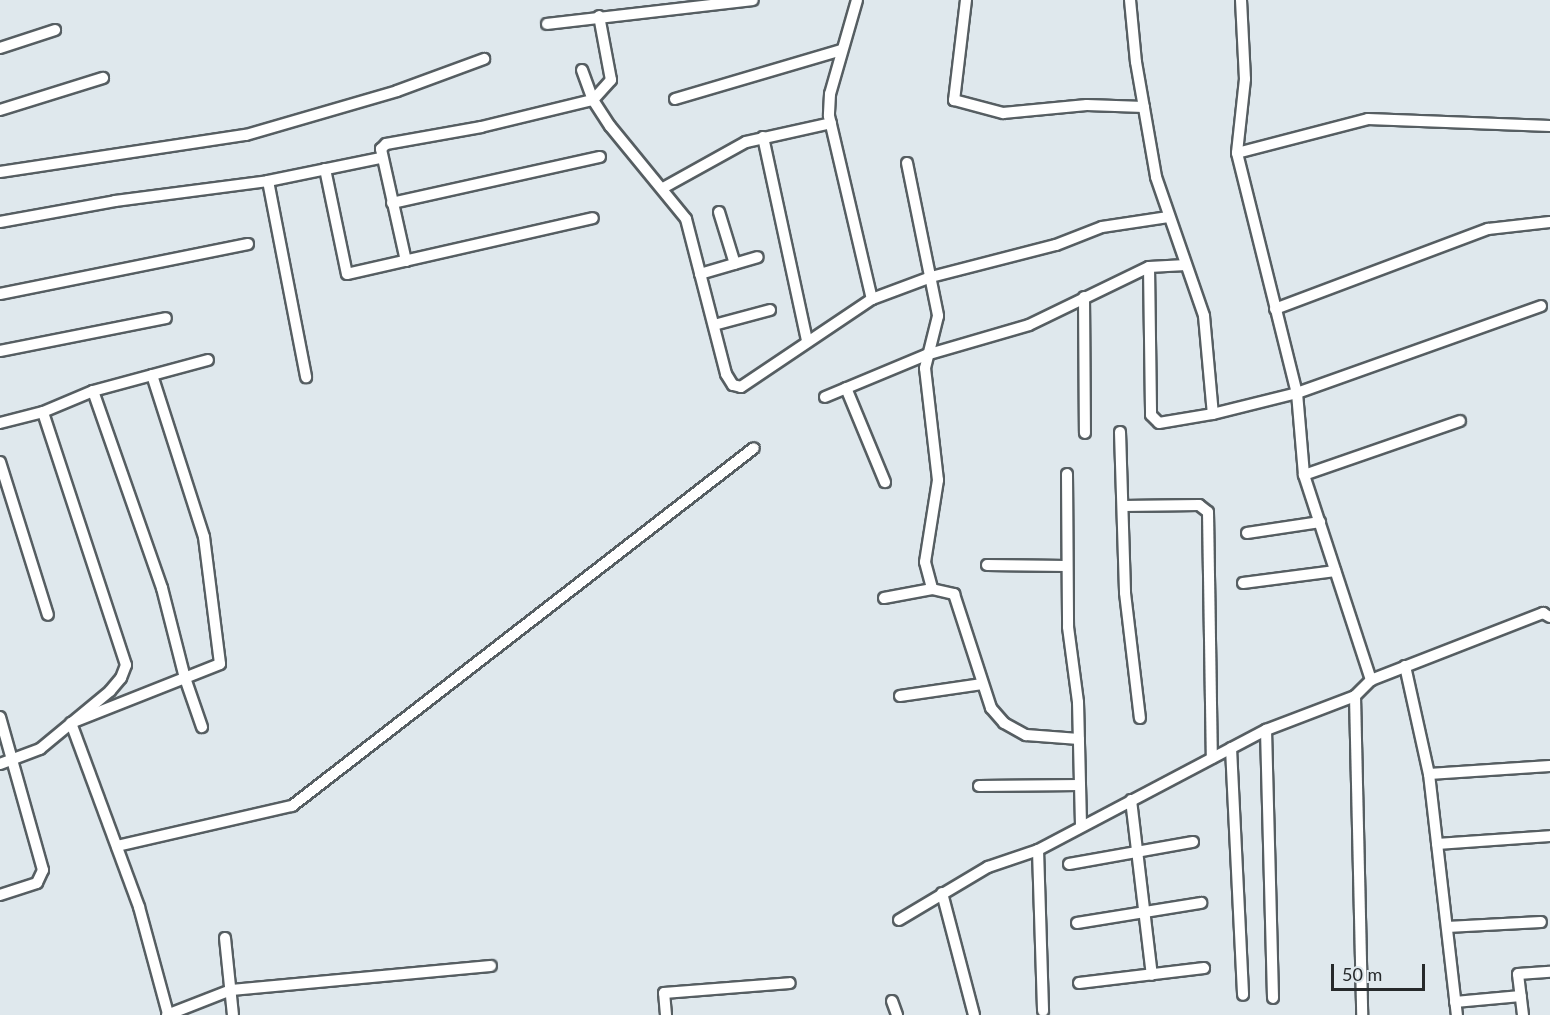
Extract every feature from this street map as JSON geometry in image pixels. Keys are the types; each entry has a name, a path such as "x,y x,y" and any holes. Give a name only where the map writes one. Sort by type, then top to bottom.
{"street":[{"path":"547,24 598,16 753,0"},
{"path":"857,0 830,94 831,123 872,299"},
{"path":"966,0 954,100 1003,113 1087,105 1144,106"},
{"path":"1130,0 1144,106 1168,217 1204,316 1214,414"},
{"path":"1241,0 1245,79 1237,153 1297,393 1304,475 1371,680"},
{"path":"406,261 380,158 386,144 481,127 593,100 611,80 598,16"},
{"path":"0,48 55,30"},
{"path":"675,99 842,50"},
{"path":"0,172 246,135 397,91 484,59"},
{"path":"582,70 593,100 686,219 726,374 733,385 741,387 872,299 931,277 1056,245 1102,227 1168,217"},
{"path":"0,110 103,78"},
{"path":"1237,153 1368,119 1550,126"},
{"path":"663,188 746,142 831,123"},
{"path":"763,137 807,341"},
{"path":"392,203 600,157"},
{"path":"0,222 115,201 268,181 380,158"},
{"path":"907,163 938,316 926,355 938,480 925,562 932,589"},
{"path":"325,170 347,274 593,218"},
{"path":"268,181 306,378"},
{"path":"719,212 735,264"},
{"path":"1275,309 1488,229 1550,222"},
{"path":"0,294 248,244"},
{"path":"700,274 758,257"},
{"path":"825,398 926,355 1029,325 1149,267 1185,265"},
{"path":"1149,267 1153,421 1214,414 1297,393 1541,306"},
{"path":"1084,297 1085,433"},
{"path":"714,325 770,310"},
{"path":"0,351 166,318"},
{"path":"0,423 43,412 93,391 208,360"},
{"path":"71,723 220,664 216,617 204,537 152,375"},
{"path":"846,388 885,482"},
{"path":"93,391 162,588 185,678 202,727"},
{"path":"0,764 40,749 110,691 122,678 126,665 43,412"},
{"path":"1304,475 1460,421"},
{"path":"1120,432 1125,593 1140,718"},
{"path":"117,846 292,806 754,448"},
{"path":"0,462 48,615"},
{"path":"1067,474 1068,627 1079,739 1081,825"},
{"path":"1123,506 1199,506 1208,512 1212,758"},
{"path":"1247,533 1320,522"},
{"path":"987,565 1067,566"},
{"path":"1243,583 1335,571"},
{"path":"884,598 932,589 947,590 958,601 990,708 1004,723 1026,735 1079,739"},
{"path":"899,920 988,867 1038,850 1081,825 1266,730 1355,696 1371,680 1543,613 1549,616"},
{"path":"1405,666 1429,774 1457,1015"},
{"path":"900,696 982,684"},
{"path":"1355,696 1362,1015"},
{"path":"0,717 43,878 0,895"},
{"path":"71,723 139,907 167,1015 231,990 491,966"},
{"path":"1266,730 1273,998"},
{"path":"1231,748 1243,995"},
{"path":"1429,774 1550,766"},
{"path":"979,786 1080,785"},
{"path":"1131,800 1152,975"},
{"path":"1437,844 1550,836"},
{"path":"1069,864 1193,842"},
{"path":"1038,850 1043,1011"},
{"path":"942,893 974,1015"},
{"path":"1077,923 1201,903"},
{"path":"1447,927 1541,922"},
{"path":"225,938 233,1015"},
{"path":"1079,983 1204,968"},
{"path":"1523,1015 1518,974 1550,972"},
{"path":"666,1015 664,993 790,983"},
{"path":"1455,1002 1521,996"},
{"path":"892,1000 897,1015"}]}
